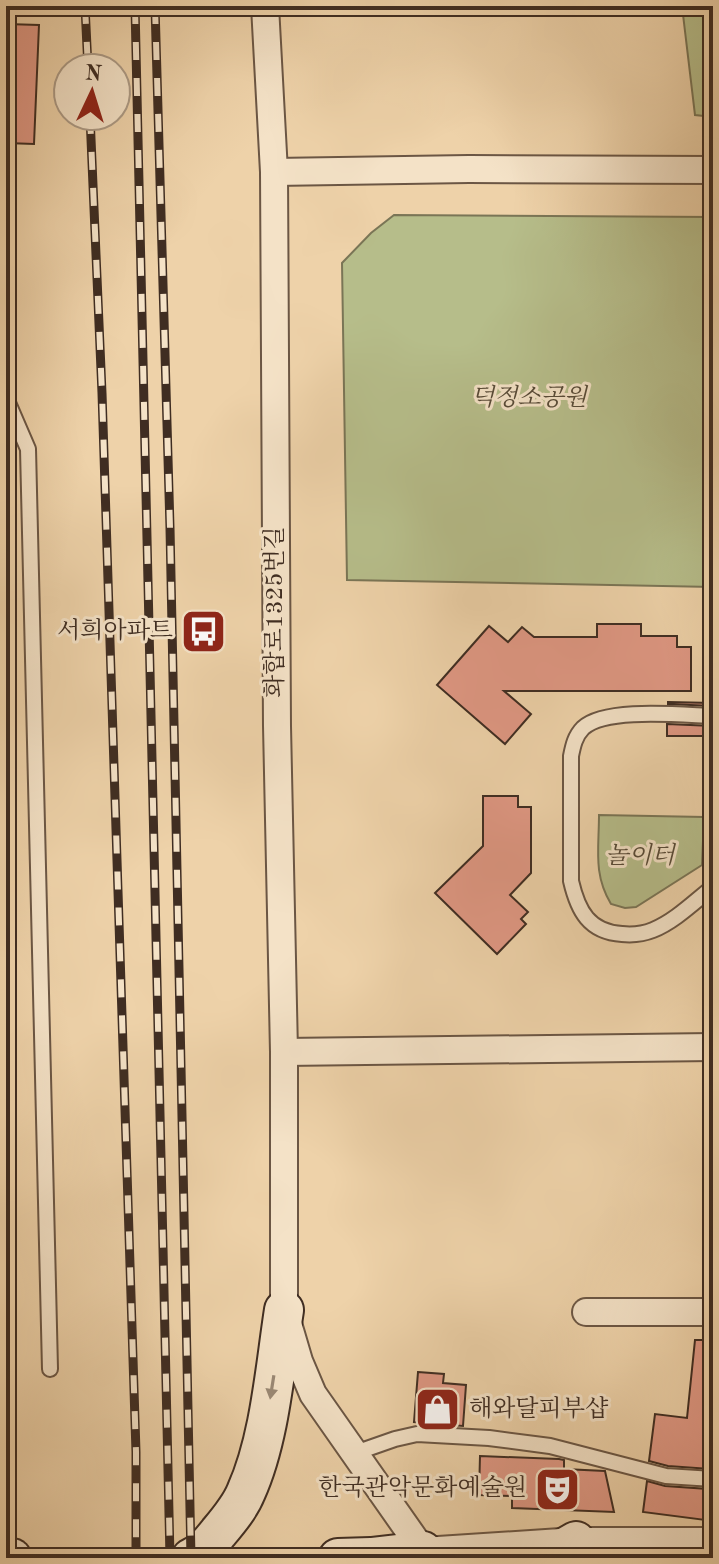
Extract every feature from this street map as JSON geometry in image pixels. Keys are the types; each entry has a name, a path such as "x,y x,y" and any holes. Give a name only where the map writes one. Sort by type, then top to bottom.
{"main road":[{"path":"191,1558 210,1543 246,1495 261,1444 284,1310"},
{"path":"338,1558 427,1554"},
{"path":"6,1558 12,1558"}],"street":[{"name":"화합로1325번길","path":"265,6 274,172 284,1310 299,1361 313,1394 427,1554"},
{"path":"274,172 713,170"},
{"path":"284,1052 713,1047"},
{"path":"586,1312 713,1312"},
{"path":"427,1554 713,1541"}],"lane":[{"path":"6,398 28,449 50,1369"},
{"path":"713,716 619,715 600,718 584,726 574,741 571,756 571,881 582,914 599,929 631,935 650,932 672,920 713,887"},
{"path":"355,1453 417,1434 476,1437 550,1446 666,1476 713,1479"}],"green space":[{"path":"682,6 713,6 713,117 695,115"},
{"name":"덕정소공원","path":"394,215 713,217 713,587 347,580 342,263"},
{"name":"놀이터","path":"599,815 704,817 702,865 636,907 611,904 599,872"}],"building":[{"path":"6,24 39,25 34,144 6,143"},
{"path":"597,624 641,624 641,636 677,636 677,647 691,647 691,691 504,691 531,714 505,744 437,685 489,626 508,642 522,627 534,637 597,637"},
{"path":"713,703 713,706 668,704"},
{"path":"667,724 713,726 713,736 667,736"},
{"path":"483,796 518,796 518,807 531,807 531,873 510,895 528,912 521,919 526,924 497,954 435,893 483,846"},
{"path":"695,1340 713,1340 713,1463 710,1469 668,1466 649,1461 655,1414 687,1418"},
{"path":"418,1372 444,1374 443,1383 466,1385 463,1426 414,1422"},
{"path":"480,1456 559,1459 564,1460 564,1469 605,1471 614,1512 512,1508 512,1496 479,1495"},
{"path":"647,1481 665,1486 708,1489 705,1520 643,1512"}],"railway":[{"path":"85,6 87,52"},
{"path":"135,6 170,1558"},
{"path":"155,6 170,528 191,1558"},
{"path":"91,132 136,1452 136,1558"}],"place":[{"name":"서희아파트","path":"204,632"},
{"name":"해와달피부샵","path":"438,1410"},
{"name":"한국관악문화예술원","path":"558,1489"}]}
